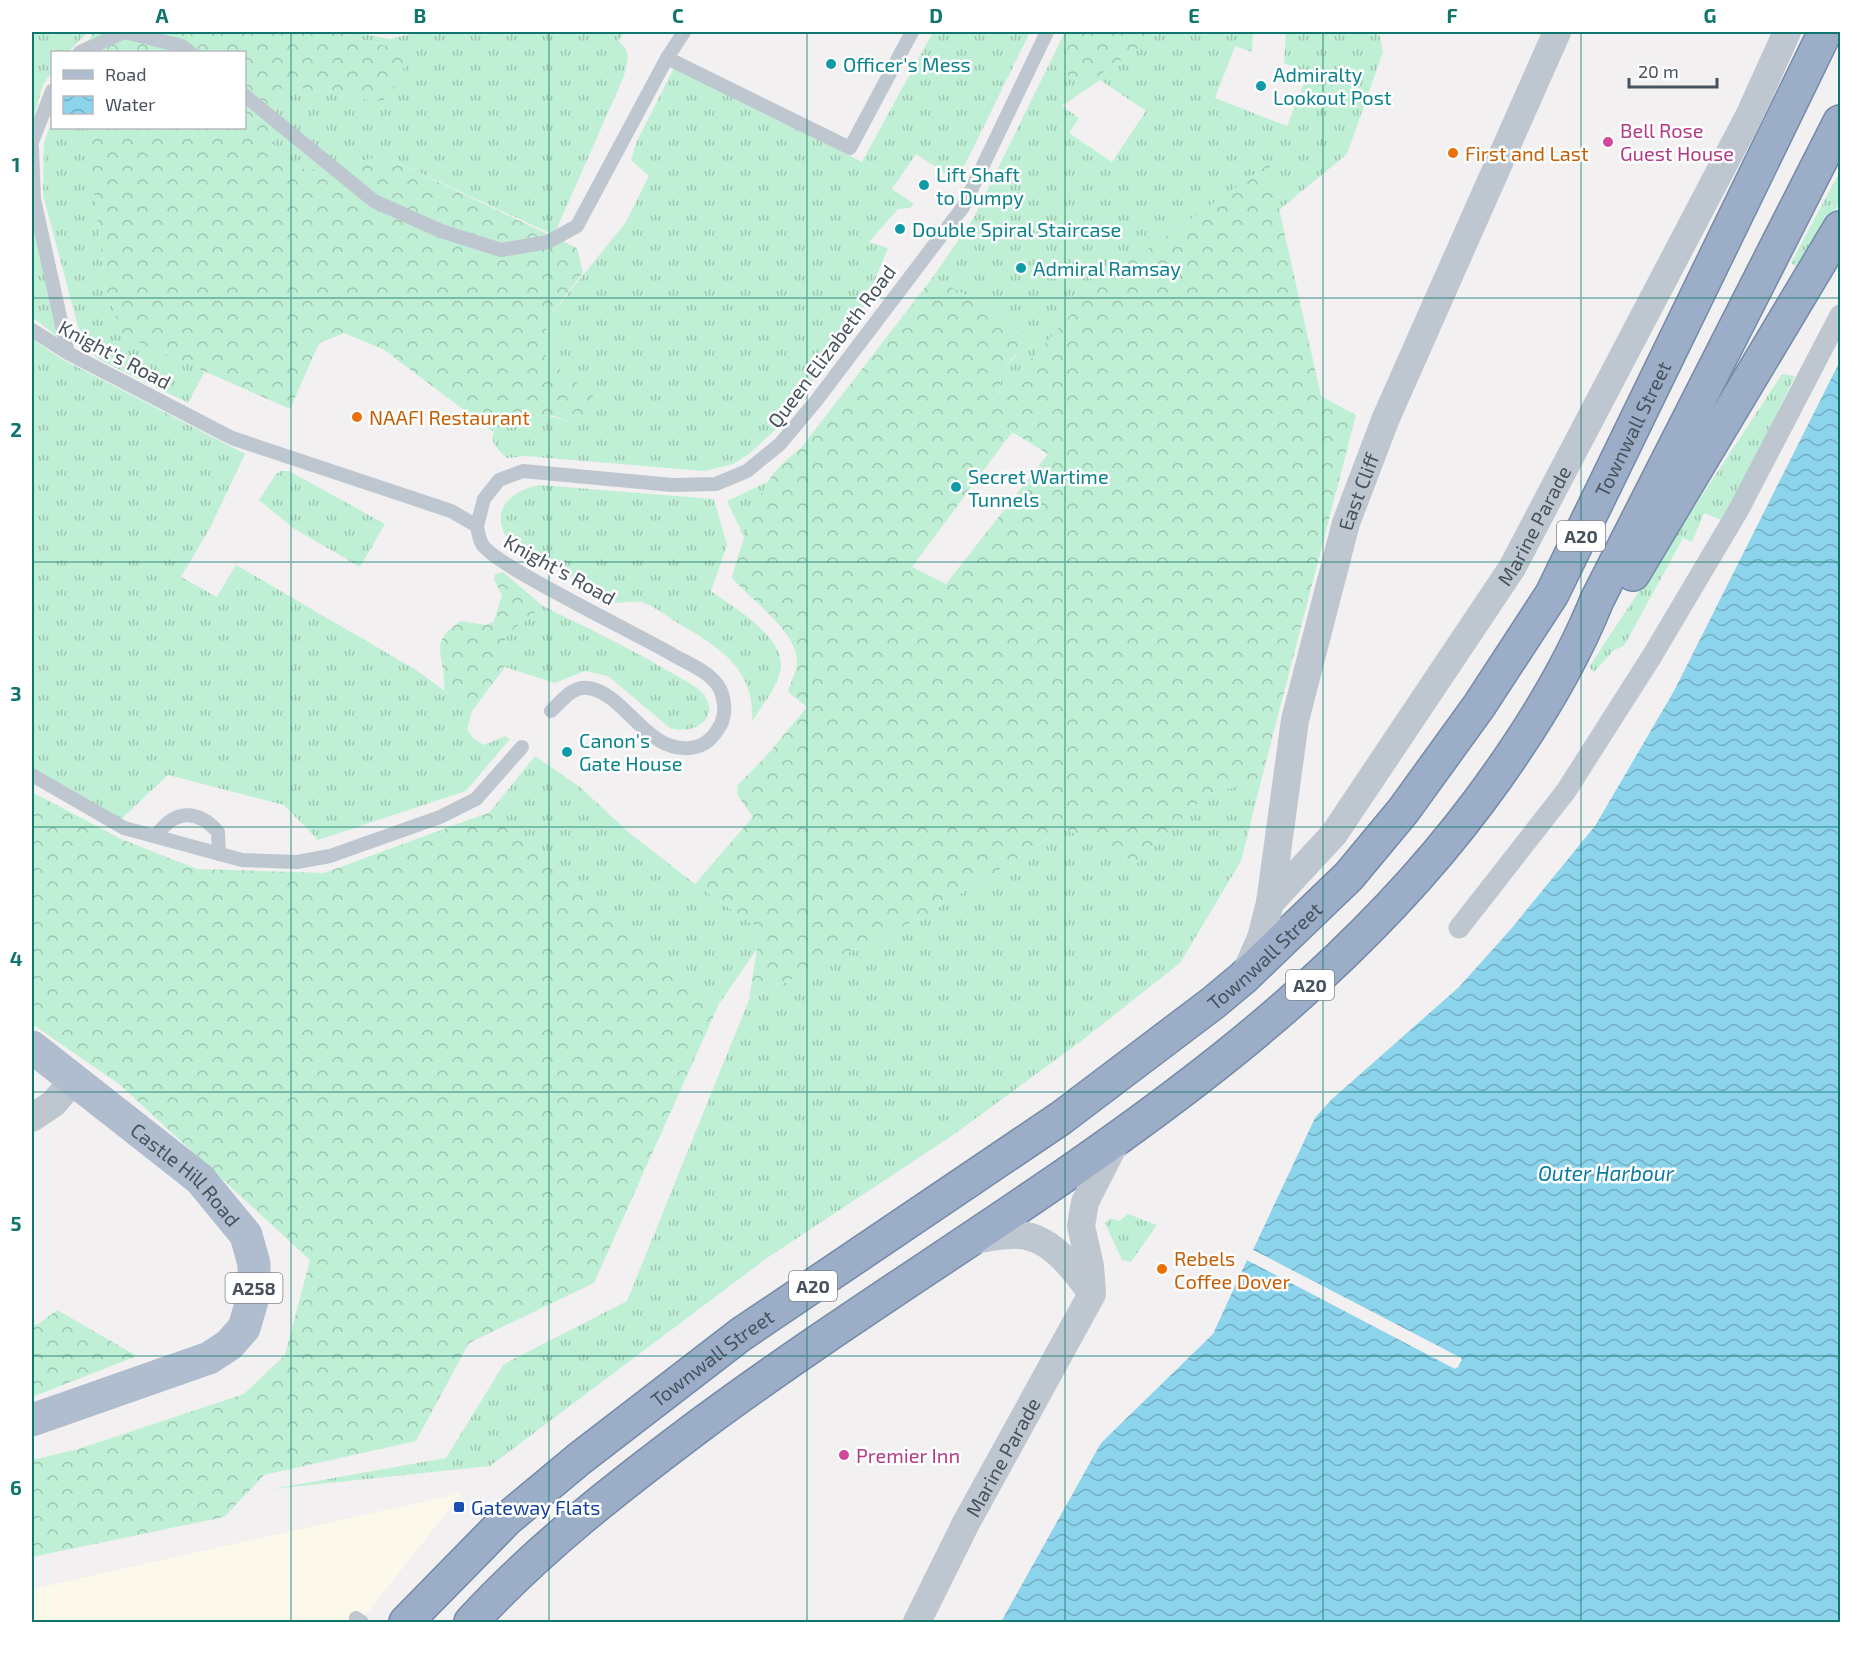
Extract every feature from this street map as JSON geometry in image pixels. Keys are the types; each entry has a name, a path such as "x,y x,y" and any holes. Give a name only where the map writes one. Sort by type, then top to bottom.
{"highway":[{"name":"Townwall Street","path":"406,1623 507,1519 579,1459 740,1335 1061,1118 1243,978 1349,876 1403,811 1479,706 1552,594 1826,32"},
{"name":"A20","path":"471,1623 542,1551 645,1467 782,1364 1116,1141 1242,1044 1344,956 1411,885 1456,832 1510,759 1577,650 1597,600 1840,122"},
{"path":"1577,650 1610,614 1840,228"}],"main road":[{"name":"Castle Hill Road","path":"32,1047 200,1179 246,1235 254,1264 254,1294 244,1328 229,1345 209,1358 32,1420"}],"street":[{"name":"East Cliff","path":"1243,978 1261,938 1270,903 1294,720 1346,523 1386,418 1557,32"},
{"name":"Marine Parade","path":"1270,903 1334,834 1512,568 1749,116 1787,32"},
{"path":"1749,116 1781,124"},
{"path":"1459,928 1566,791 1652,656 1738,511 1840,315"},
{"path":"32,1118 54,1103 74,1079"},
{"path":"1092,1294 1090,1266 1081,1226 1085,1202 1116,1141"},
{"path":"965,1242 1013,1234 1039,1240 1070,1263 1092,1294"},
{"name":"Marine Parade","path":"916,1623 966,1523 1092,1294"}],"lane":[{"path":"82,51 124,32 182,46 189,51"},
{"path":"246,97 374,201 441,231 501,250 548,242 577,226 667,58 684,32"},
{"path":"667,58 850,147 912,32"},
{"name":"Queen Elizabeth Road","path":"477,526 484,499 499,480 523,471 672,485 716,484 747,471 780,444 963,207 1047,32"},
{"path":"32,142 51,94"},
{"path":"32,148 34,199 68,353"},
{"name":"Knight's Road","path":"32,330 68,353 232,438 451,511 477,526 482,545 501,562 635,633 706,674 720,689 724,718 712,739 696,747 677,748 655,739 597,690 589,688 575,690 551,711"},
{"path":"32,775 124,828 242,860 297,862 330,856 440,817 476,799 522,747"},
{"path":"156,836 169,820 175,817 186,815 199,817 218,832 219,854"}],"shaded area":[{"path":"462,1493 360,1622 32,1622 32,1589"}],"green space":[{"path":"32,32 88,32 69,51 51,51 51,73 43,84 32,124"},
{"path":"93,32 335,32 404,51 407,61 395,86 382,102 283,85 269,126 277,157 311,172 383,156 577,248 583,273 542,326 560,339 545,357 593,396 588,416 574,423 554,416 514,413 493,432 383,349 344,333 319,343 290,409 122,335 106,288 86,129 246,129 246,51 84,51"},
{"path":"335,32 354,32 390,39 418,32 624,32 618,41 627,53 624,76 554,235 383,156 311,172 277,157 269,126 283,85 382,102 404,51"},
{"path":"933,32 1030,32 957,181 916,154 892,189 914,204 910,208 898,209 869,242 888,248 858,321 774,431 750,453 733,464 704,471 525,456 507,458 499,450 494,443 494,432 518,409 573,422 553,367 535,346 554,335 542,326 626,222 649,176 631,160 636,143 675,66 862,162"},
{"path":"1065,32 1253,32 1252,52 1235,46 1215,98 1287,126 1308,73 1284,63 1286,32 1379,32 1383,52 1347,154 1018,425 1007,439 997,434 1001,374 1016,355 1023,327 933,277 974,217","holes":["1100,80 1146,111 1112,162 1069,133 1079,118 1062,106"]},
{"path":"1074,32 1147,32 1138,48 1091,81 1069,76 1061,66"},
{"path":"51,124 51,129 86,129 106,288 122,334 205,371 188,403 100,360 92,353 80,334 43,195 44,142"},
{"path":"1269,164 1321,396 1356,415 1261,781 1207,794 1137,863 1065,829 923,917 749,1000 760,929 695,884 753,817 738,796 737,786 767,755 807,707 788,692 797,664 795,649 789,638 771,616 732,578 748,526 760,498 771,477 801,448 933,277 1023,327 1022,345 1001,374 999,395 1100,282","holes":["1012,432 1048,454 946,584 912,567"]},
{"path":"1840,171 1840,202 1799,268 1791,263"},
{"path":"32,215 60,339 32,317"},
{"path":"32,339 62,359 245,454 210,528 181,577 217,597 236,565 416,670 472,711 467,730 474,739 484,745 505,736 510,739 466,791 318,840 284,805 168,775 117,823 32,775"},
{"path":"1782,374 1795,376 1724,521 1704,513 1692,542 1683,538 1624,646 1614,650 1594,672 1589,667"},
{"path":"289,471 385,524 360,567 293,528 259,500 276,474"},
{"path":"768,482 745,539 727,501"},
{"path":"539,485 714,499 727,545 711,591 764,632 779,653 781,664 774,687 752,722 748,688 742,675 733,663 710,643 646,604 610,601 505,535 501,525 501,516 507,501 521,491"},
{"path":"503,572 543,606 507,634 498,662 505,667 472,711 444,690 441,644 450,629 461,621 486,625 494,621 502,595 494,580 495,574"},
{"path":"543,606 633,651 694,686 705,697 709,706 705,720 691,729 670,728 608,676 585,671 555,683 505,667 498,662 507,634"},
{"path":"535,756 581,788 627,831 695,884 767,934 719,1004 490,812"},
{"path":"1261,781 1241,861 1180,963 1080,1042 953,1135 767,1258 490,1466 272,1489 446,1458 504,1364 627,1301 749,1000 923,917 1065,829 1137,863 1207,794"},
{"path":"32,792 121,839 197,869 324,873 490,812 719,1004 594,1283 469,1343 416,1441 264,1475 224,1517 32,1557 32,1460 78,1449 244,1394 285,1355 310,1260 119,1084 32,1024"},
{"path":"1128,1214 1157,1225 1131,1262 1122,1260 1105,1223 1110,1218 1119,1221"},
{"path":"57,1310 137,1356 32,1397 32,1324 37,1325"}],"water":[{"name":"Outer Harbour","path":"1840,361 1840,1622 1001,1622 1101,1443 1213,1334 1247,1260 1458,1368 1461,1358 1253,1250 1315,1118 1331,1100 1459,987 1511,929 1595,826 1674,691"}],"pier":[{"path":"1253,1250 1462,1360 1455,1369 1247,1260 1249,1258 1455,1365 1458,1360 1252,1252"}],"place":[{"name":"Officer's Mess","path":"831,64"},
{"name":"Admiralty Lookout Post","path":"1261,86"},
{"name":"Bell Rose Guest House","path":"1608,142"},
{"name":"First and Last","path":"1453,153"},
{"name":"Lift Shaft to Dumpy","path":"924,185"},
{"name":"Double Spiral Staircase","path":"900,229"},
{"name":"Admiral Ramsay","path":"1021,268"},
{"name":"NAAFI Restaurant","path":"357,417"},
{"name":"Secret Wartime Tunnels","path":"956,487"},
{"name":"Canon's Gate House","path":"567,752"},
{"name":"Rebels Coffee Dover","path":"1162,1269"},
{"name":"Premier Inn","path":"844,1455"},
{"name":"Gateway Flats","path":"459,1507"}]}
